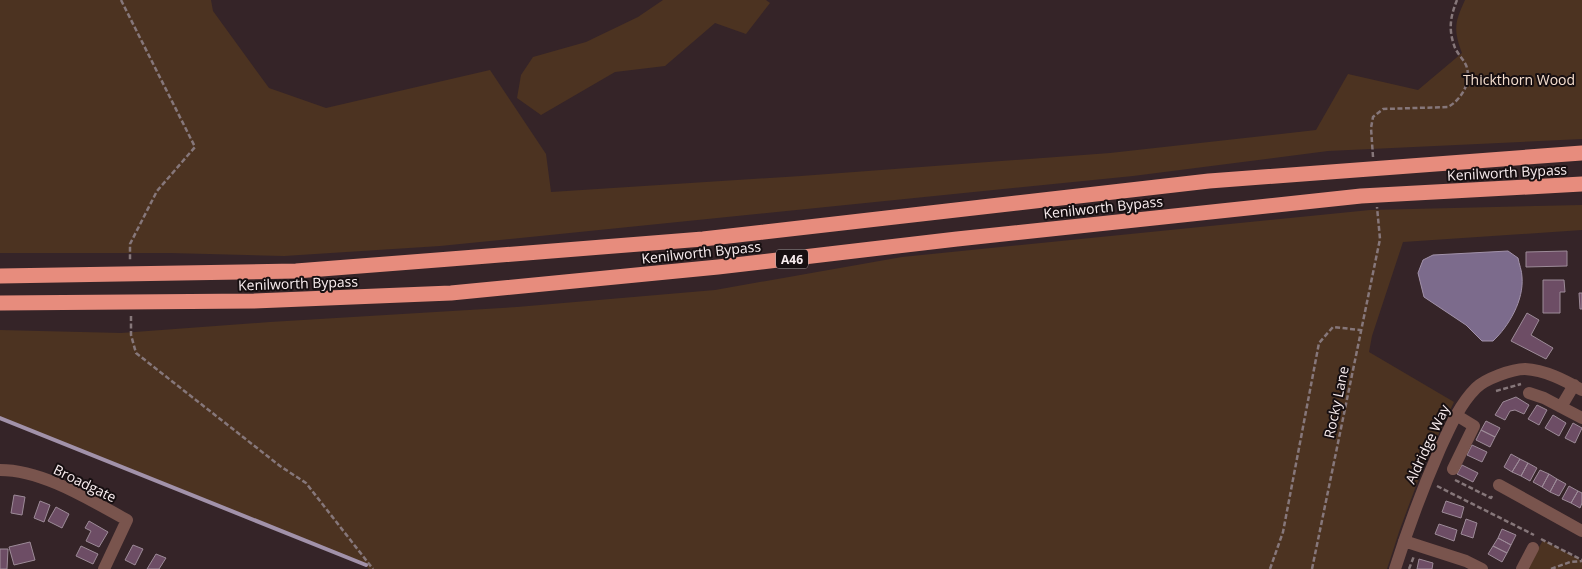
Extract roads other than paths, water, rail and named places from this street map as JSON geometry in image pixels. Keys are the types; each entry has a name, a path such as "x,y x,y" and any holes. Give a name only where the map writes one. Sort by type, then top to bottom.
{"highway":[{"name":"Kenilworth Bypass","path":"0,276 296,271 704,239 1209,181 1582,153"},
{"name":"Kenilworth Bypass","path":"0,303 254,302 451,292 718,268 957,239 1361,196 1582,184"}],"street":[{"name":"Aldridge Way","path":"1395,569 1422,490 1456,415 1477,386 1496,376 1522,369 1540,371 1578,388"},
{"path":"1561,407 1578,388"},
{"path":"1529,393 1544,398 1582,418"},
{"path":"1452,473 1474,426 1456,415"},
{"name":"Broadgate","path":"0,470 21,473 63,486 127,520 104,569"},
{"path":"1499,485 1582,531"},
{"path":"1404,541 1466,561 1482,569"},
{"path":"1522,569 1532,548"}],"waterway":[{"path":"0,418 366,565"}],"park label":[{"name":"Thickthorn Wood","path":"1519,79"}]}
